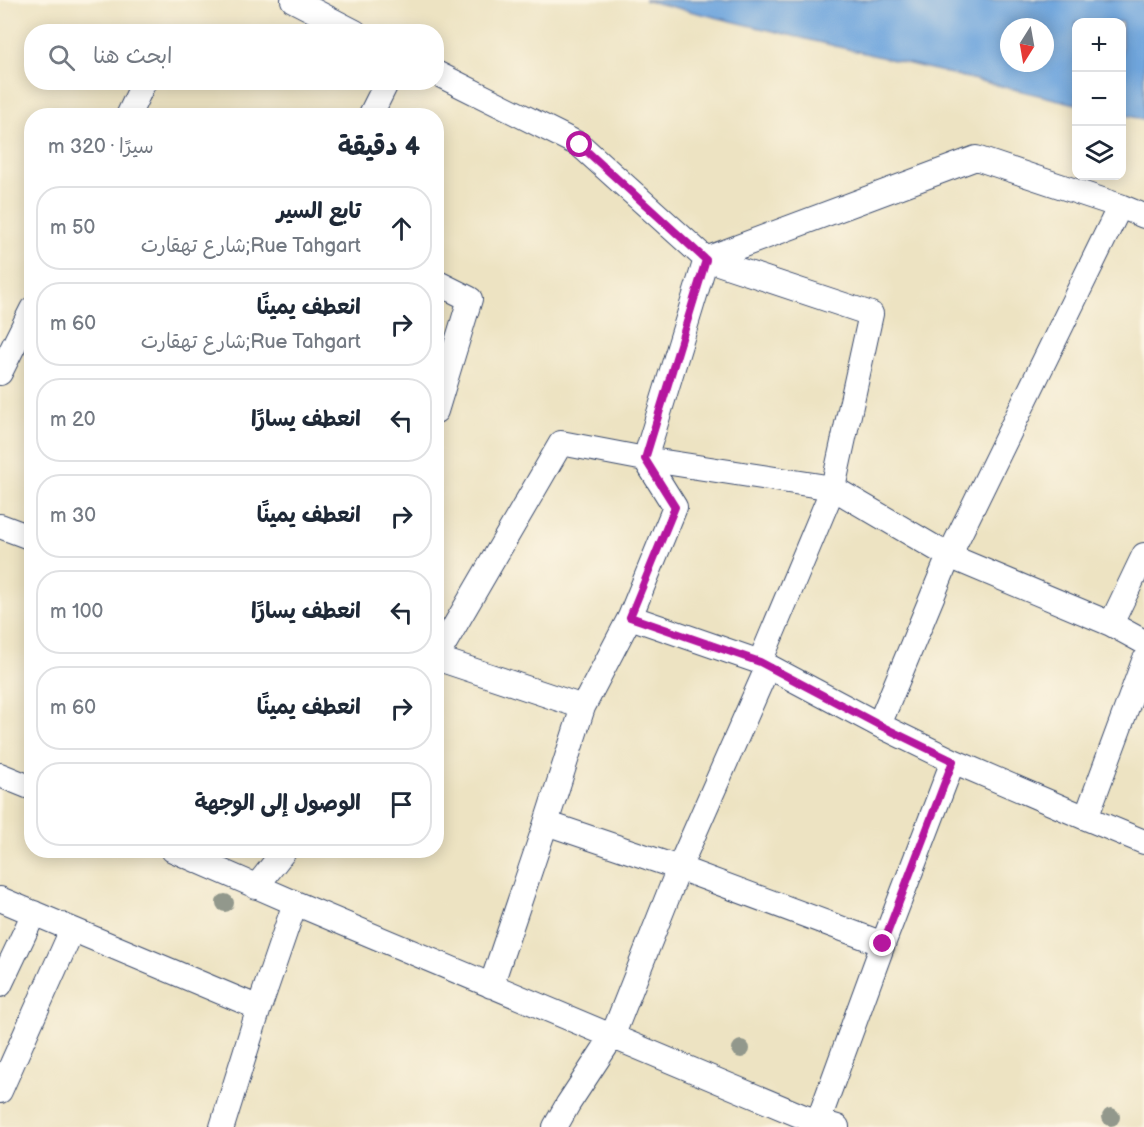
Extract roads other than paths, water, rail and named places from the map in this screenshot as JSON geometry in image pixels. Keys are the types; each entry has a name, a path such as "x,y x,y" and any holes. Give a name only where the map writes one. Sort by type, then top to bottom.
{"street":[{"path":"293,0 340,24"},
{"path":"444,77 580,145 706,260 871,314 833,488 612,1037 555,1127"},
{"path":"132,108 140,90"},
{"path":"374,108 383,90"},
{"path":"706,260 975,158 1144,216"},
{"path":"879,725 950,556 1120,206"},
{"path":"490,986 583,707 630,617 675,507 645,459 706,260"},
{"path":"444,286 470,298 444,384"},
{"path":"0,373 24,325"},
{"path":"444,644 561,443 645,459 833,488 950,556 1111,624 1144,642"},
{"path":"0,526 24,535"},
{"path":"1111,624 1144,555"},
{"path":"630,617 764,664 953,761 1144,842"},
{"path":"444,661 583,707"},
{"path":"1086,818 1144,661"},
{"path":"191,858 815,1123 953,761"},
{"path":"0,775 24,785"},
{"path":"546,823 679,868 883,944"},
{"path":"256,887 279,858"},
{"path":"0,899 259,1008"},
{"path":"222,1127 295,903"},
{"path":"1,983 34,914"},
{"path":"0,1090 72,930"}],"water":[{"path":"644,0 1144,0 1144,120 1126,115 1126,18 1072,18 1072,103"}]}
